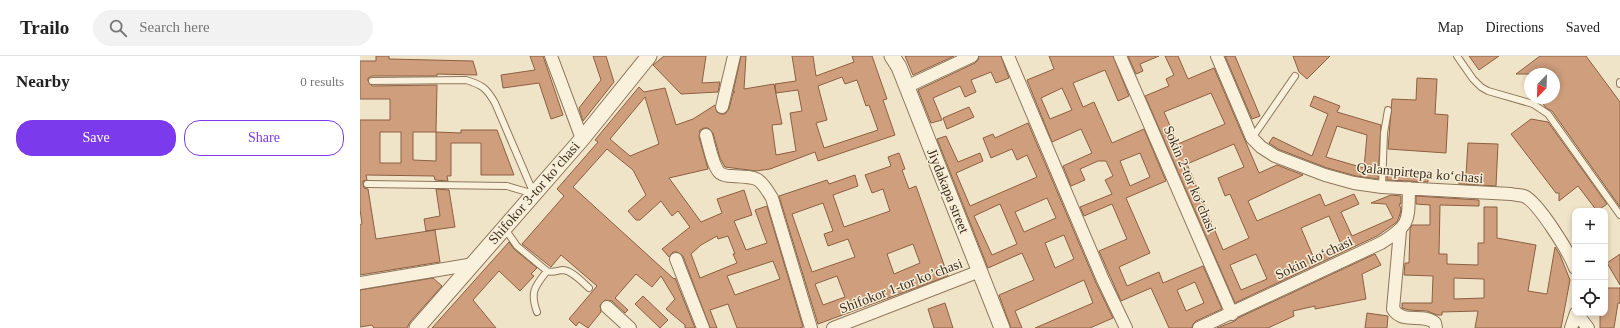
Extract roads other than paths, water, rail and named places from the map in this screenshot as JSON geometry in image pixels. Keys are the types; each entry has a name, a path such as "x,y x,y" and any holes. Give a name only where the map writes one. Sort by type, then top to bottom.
{"street":[{"path":"551,56 582,139"},
{"name":"Shifokor 3-tor koʼchasi","path":"417,328 582,139 649,56"},
{"path":"722,107 734,56"},
{"name":"Jiydakapa street","path":"892,56 899,67 1002,328"},
{"path":"906,87 972,56"},
{"path":"1008,56 1103,280 1126,328"},
{"name":"Sokin 2-tor koʼchasi","path":"1120,56 1232,314"},
{"name":"Qalampirtepa koʻchasi","path":"1217,56 1252,138 1261,148 1275,156 1325,175 1354,183 1382,187 1524,196 1534,203 1549,224 1572,263"},
{"path":"706,136 716,168 720,173 726,176 751,177 759,179 766,186 772,198 811,328"},
{"path":"1409,188 1406,224 1400,231 1393,309 1397,315 1402,317 1431,319 1435,323 1436,328"},
{"name":"Sokin koʻchasi","path":"1199,328 1232,314 1382,243 1400,231"},
{"path":"676,259 703,328"},
{"path":"360,283 474,264"},
{"name":"Shifokor 1-tor koʼchasi","path":"833,328 859,323 980,271"},
{"path":"608,307 630,328"},
{"path":"1571,328 1575,316"},
{"path":"1580,316 1588,328"}],"lane":[{"path":"1457,56 1473,79 1481,87 1488,91 1533,104 1548,114 1620,215"},
{"path":"1252,138 1295,76"},
{"path":"372,81 466,80 478,83 488,90 495,103 534,194"},
{"path":"1382,187 1384,133 1388,110"},
{"path":"367,184 507,186 534,194"},
{"path":"504,228 517,246 546,271 567,271 589,288"},
{"path":"537,312 533,303 534,290 537,283 546,271"}]}
